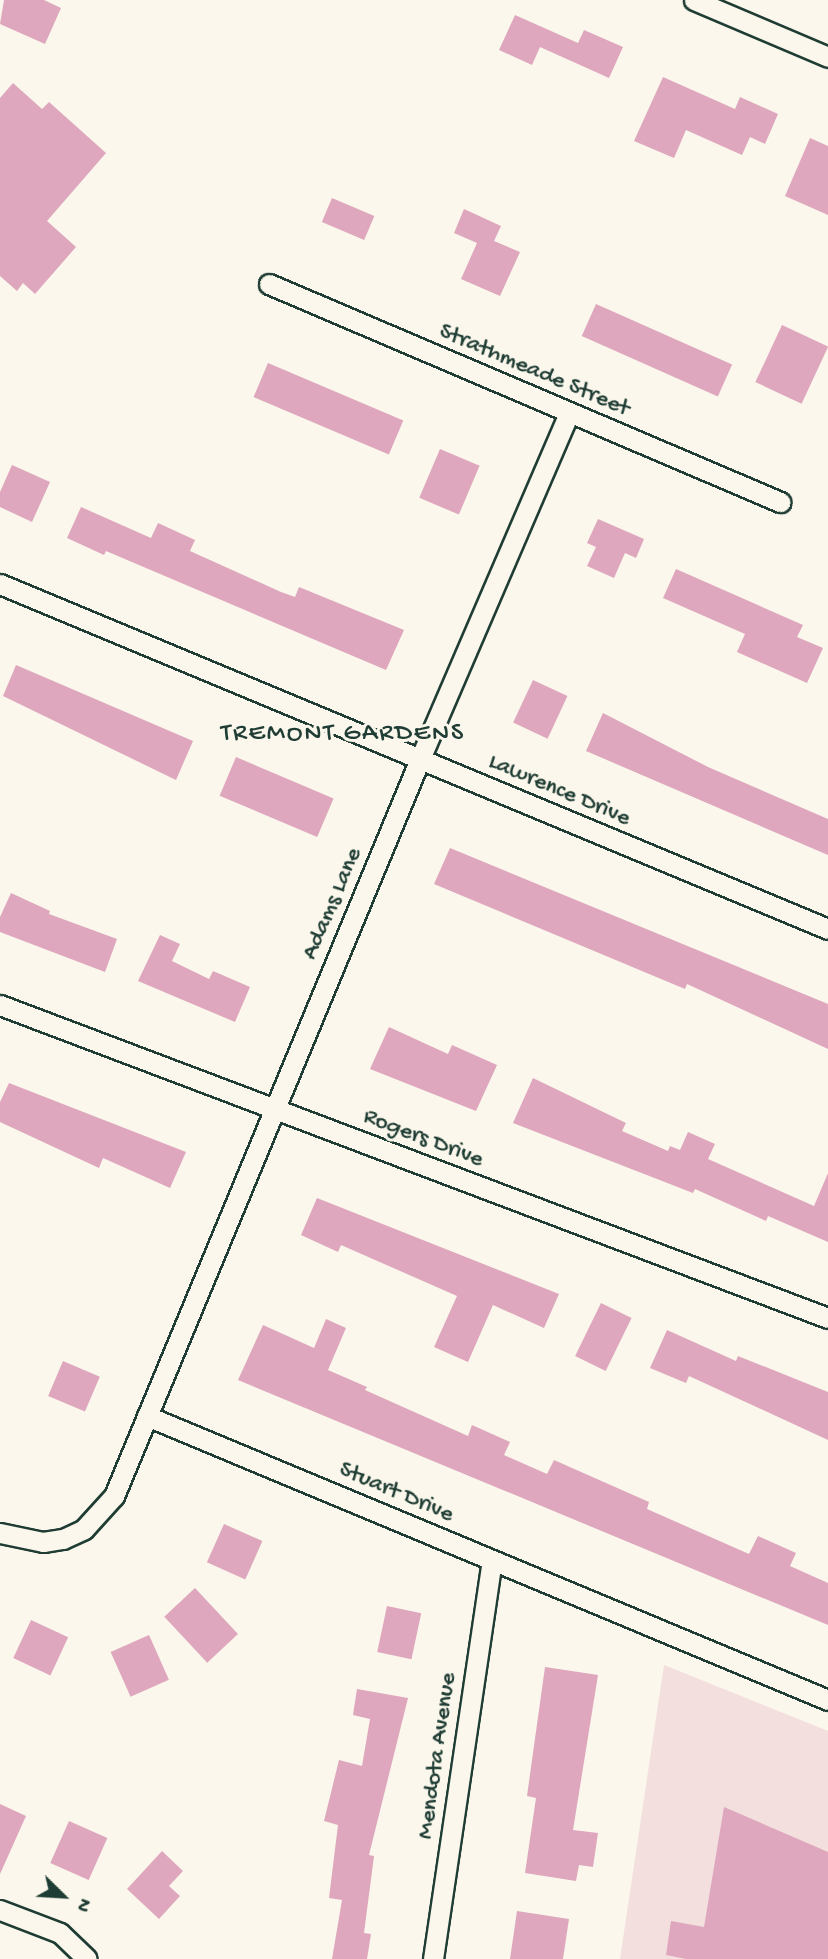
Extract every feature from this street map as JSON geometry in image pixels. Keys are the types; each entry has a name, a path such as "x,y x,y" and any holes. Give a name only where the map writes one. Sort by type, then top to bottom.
{"street":[{"path":"694,0 828,57"},
{"name":"Strathmeade Street","path":"269,284 780,502"},
{"name":"Adams Lane","path":"147,1416 420,759 569,413"},
{"name":"Lawrence Drive","path":"0,584 828,929"},
{"name":"Rogers Drive","path":"0,1005 828,1318"},
{"path":"0,1533 43,1542 84,1528 114,1496 147,1416"},
{"name":"Stuart Drive","path":"147,1416 828,1700"},
{"name":"Mendota Avenue","path":"433,1959 492,1560"},
{"path":"0,1910 60,1933 87,1959"}],"shaded area":[{"path":"664,1665 828,1731 828,1959 620,1959"}],"building":[{"path":"4,0 44,0 61,8 45,44 0,24"},
{"path":"515,15 578,43 584,30 623,47 609,78 540,47 532,65 499,50"},
{"path":"663,77 735,109 740,97 778,114 765,144 750,137 742,155 686,130 674,158 634,141"},
{"path":"13,83 42,109 49,102 106,153 47,221 76,247 35,294 23,283 17,291 0,276 0,98"},
{"path":"810,138 828,146 828,215 785,196"},
{"path":"332,198 374,216 364,240 322,222"},
{"path":"464,209 501,226 494,241 520,252 500,296 461,279 477,243 454,233"},
{"path":"596,304 732,365 718,397 582,336"},
{"path":"782,325 828,346 802,404 755,382"},
{"path":"268,363 403,420 389,454 254,397"},
{"path":"440,449 480,466 459,515 419,498"},
{"path":"12,465 50,482 32,522 0,507 0,492"},
{"path":"81,507 151,538 158,523 195,540 190,551 281,592 295,597 299,587 404,630 386,670 106,551 104,555 67,538"},
{"path":"598,519 644,539 636,558 625,553 614,578 587,566 596,547 587,543"},
{"path":"676,569 803,625 797,637 823,648 807,683 737,652 745,634 663,598"},
{"path":"16,665 193,741 176,780 3,696"},
{"path":"533,680 567,696 548,739 513,723"},
{"path":"603,713 708,767 828,819 828,855 586,751"},
{"path":"236,757 334,798 317,837 220,796"},
{"path":"450,848 828,1004 828,1049 687,984 685,989 434,884"},
{"path":"11,893 50,911 49,914 117,939 105,972 0,932 0,917"},
{"path":"160,935 180,944 172,961 209,979 213,971 250,987 235,1022 138,981"},
{"path":"389,1027 448,1054 452,1045 497,1065 476,1111 370,1069"},
{"path":"533,1078 626,1123 622,1131 668,1151 670,1146 680,1150 688,1132 715,1144 708,1159 814,1206 828,1173 828,1242 768,1216 766,1221 695,1189 693,1193 513,1123"},
{"path":"9,1083 186,1152 170,1188 103,1158 99,1168 0,1122 0,1102"},
{"path":"317,1198 559,1294 544,1328 493,1305 468,1362 434,1347 457,1296 341,1245 338,1252 301,1235"},
{"path":"601,1303 632,1318 606,1371 575,1356"},
{"path":"326,1319 346,1328 328,1370 367,1387 365,1390 468,1436 472,1425 510,1442 504,1455 547,1474 554,1460 649,1502 647,1509 749,1554 758,1536 796,1553 790,1566 828,1583 828,1625 238,1380 263,1325 314,1348"},
{"path":"667,1330 736,1361 738,1356 828,1392 828,1440 689,1376 686,1383 650,1368"},
{"path":"63,1361 100,1377 85,1412 48,1396"},
{"path":"224,1524 262,1541 245,1579 207,1562"},
{"path":"195,1588 238,1634 207,1663 164,1617"},
{"path":"387,1606 421,1613 411,1659 377,1652"},
{"path":"31,1620 68,1637 50,1675 13,1658"},
{"path":"149,1635 169,1680 131,1697 111,1652"},
{"path":"545,1667 598,1675 573,1830 598,1833 593,1867 579,1865 576,1881 525,1873 536,1798 527,1796"},
{"path":"357,1689 408,1698 369,1855 374,1856 364,1933 371,1934 367,1959 332,1959 342,1900 329,1898 338,1825 324,1821 339,1760 362,1766 370,1719 353,1715"},
{"path":"0,1804 26,1816 0,1874"},
{"path":"724,1807 828,1852 828,1959 686,1959 666,1955 671,1921 704,1927"},
{"path":"69,1821 107,1838 89,1880 50,1863"},
{"path":"162,1851 183,1871 169,1886 180,1896 159,1919 127,1889"},
{"path":"517,1911 569,1919 563,1959 510,1959"}],"district":[{"name":"TREMONT GARDENS","path":"343,735"}]}
